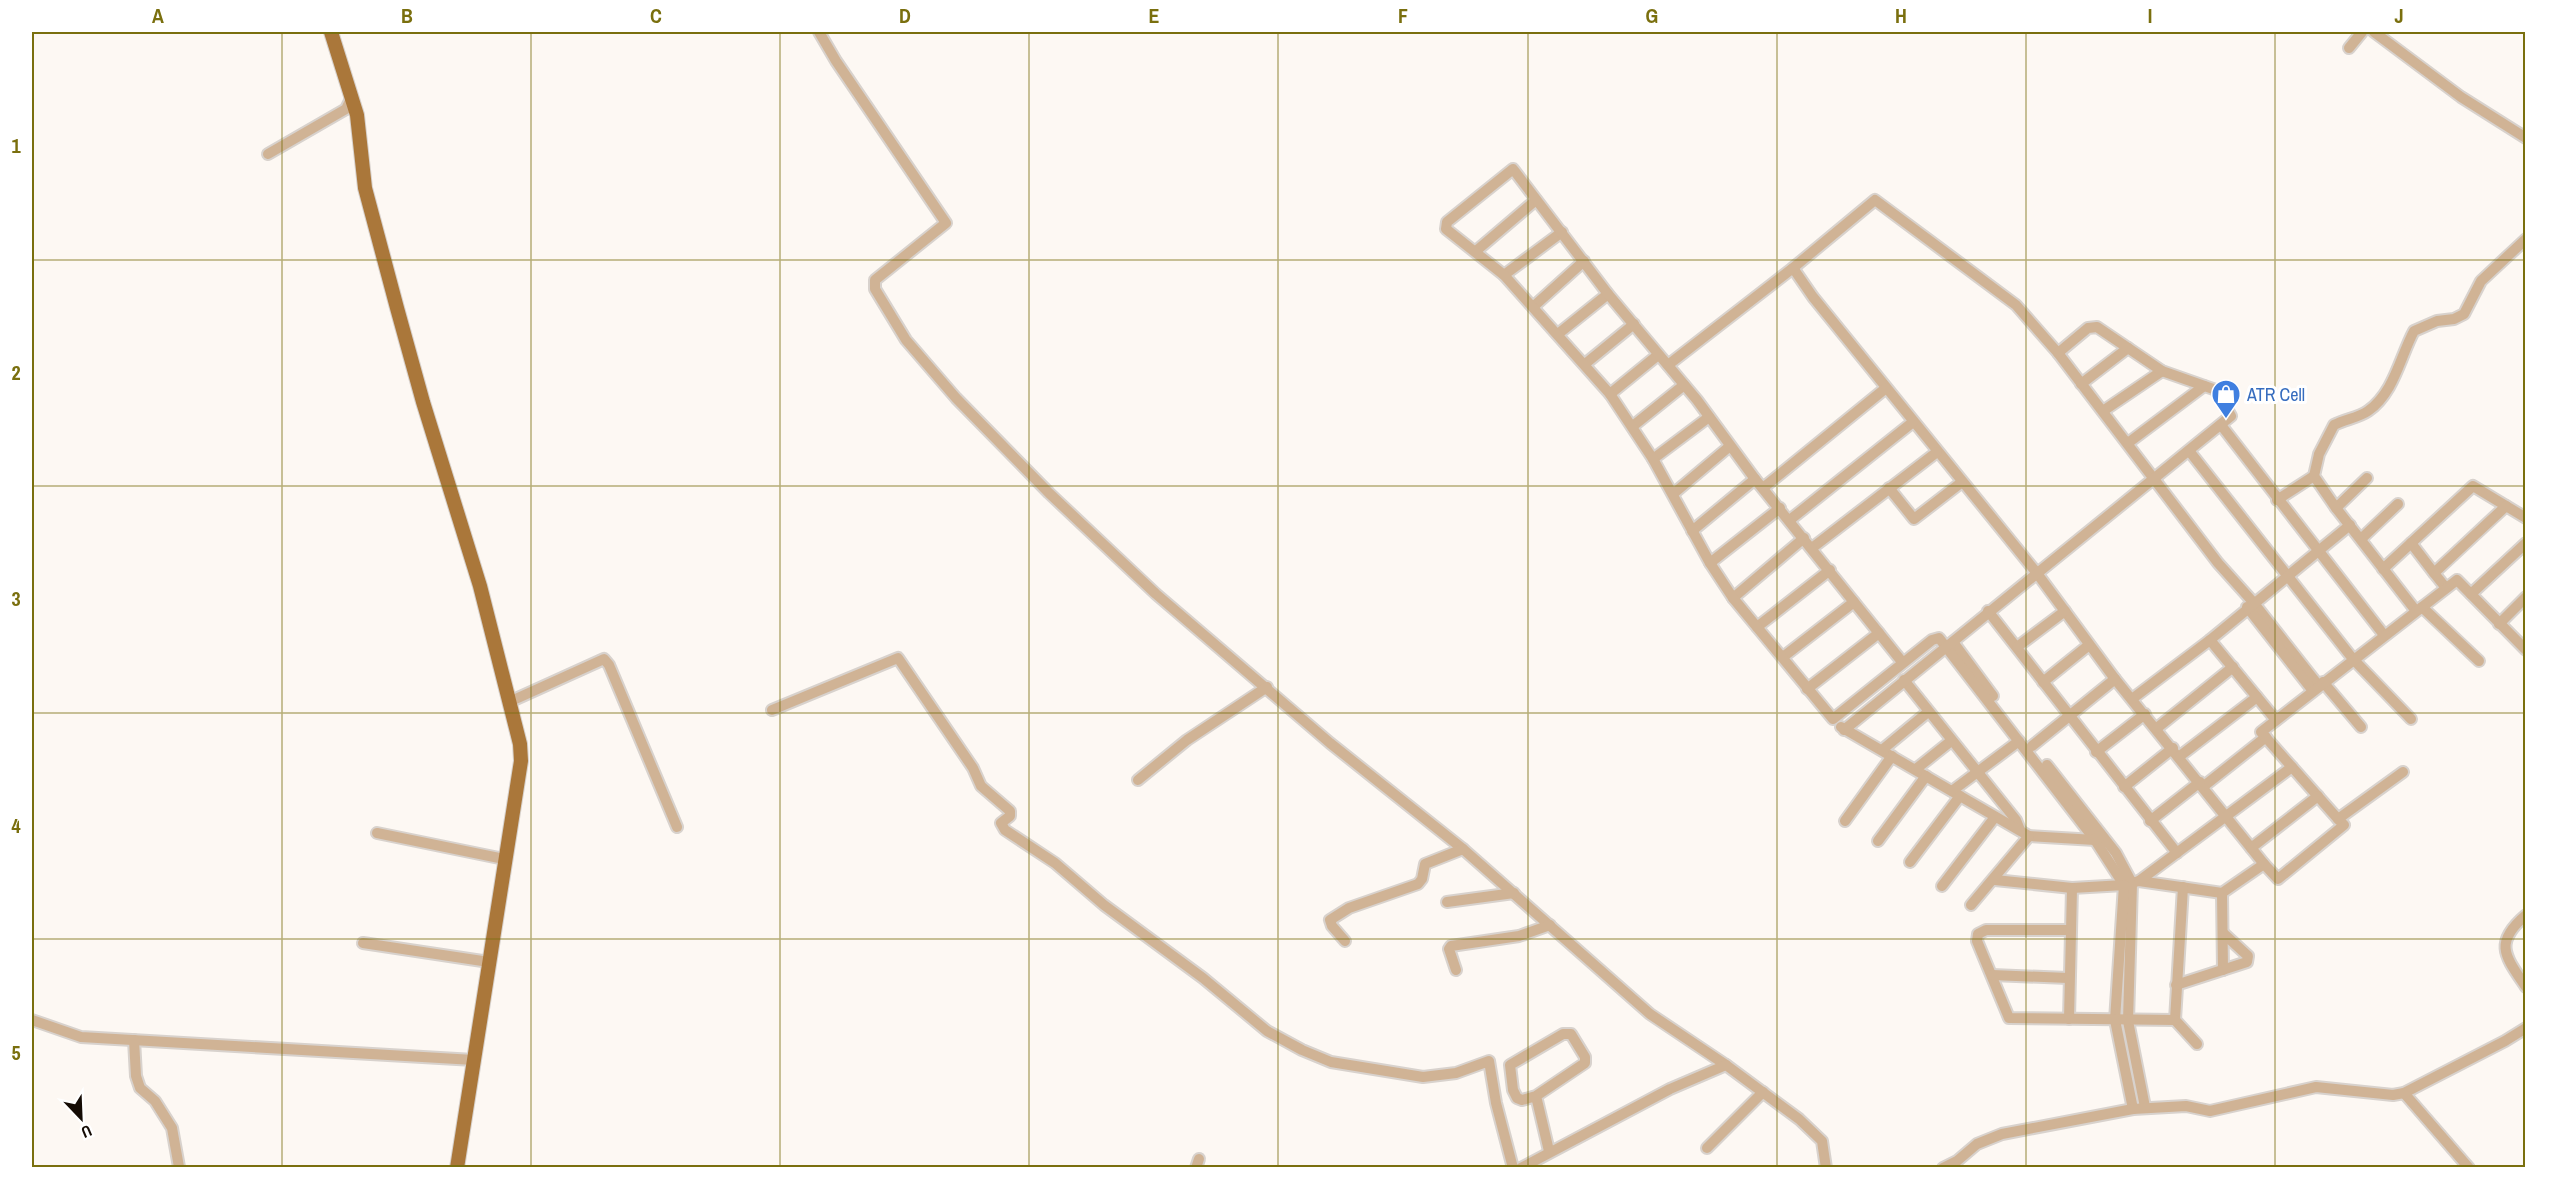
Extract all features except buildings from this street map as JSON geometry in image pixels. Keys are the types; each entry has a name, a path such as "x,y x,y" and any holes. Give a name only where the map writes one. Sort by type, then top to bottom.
{"main road":[{"path":"330,32 357,115 366,188 397,308 423,402 480,586 520,744 521,761 457,1167"}],"street":[{"path":"819,32 836,62 946,223 875,280 877,296 891,319 956,398 1049,493 1156,594 1330,743 1463,849 1650,1014 1726,1065 1799,1119 1822,1141 1826,1167"},
{"path":"2349,48 2362,32"},
{"path":"2374,32 2461,96 2526,138"},
{"path":"268,154 346,109 351,99"},
{"path":"1903,663 1791,519 1755,478 1668,364 1608,294 1513,169 1447,222 1446,229 1504,274 1610,394 1653,459 1710,563 1733,598 1807,689 1844,730 2024,833 2095,840"},
{"path":"1476,251 1536,200"},
{"path":"1668,364 1793,268 1875,200 2016,305 2058,353 2250,604 2318,686 2361,727"},
{"path":"1504,274 1562,232"},
{"path":"2277,500 2314,476 2319,454 2328,433 2342,420 2366,412 2376,404 2392,382 2414,331 2437,321 2454,319 2464,314 2481,281 2526,239"},
{"path":"1533,307 1584,261"},
{"path":"1793,268 1913,422 2036,572 2115,679 2278,879 2344,825 2261,732 2457,580 2526,650"},
{"path":"1558,334 1608,294"},
{"path":"1585,364 1634,324"},
{"path":"1844,730 2036,572 2230,418 2231,413 2216,390 2162,371 2093,326 2058,353"},
{"path":"2081,384 2128,348"},
{"path":"1610,394 1658,355"},
{"path":"2103,411 2162,371"},
{"path":"1633,426 1684,385"},
{"path":"2128,443 2204,386"},
{"path":"1763,488 1886,388"},
{"path":"1653,459 1709,417"},
{"path":"1791,519 1913,422"},
{"path":"2221,425 2384,635"},
{"path":"1673,494 1730,446"},
{"path":"1812,548 1937,452"},
{"path":"2190,452 2286,577 2353,659 2411,719"},
{"path":"2314,476 2383,569 2419,609 2479,661"},
{"path":"1692,531 1755,478"},
{"path":"2336,508 2367,478"},
{"path":"1889,488 1914,519 1962,482"},
{"path":"2383,569 2473,486 2526,519"},
{"path":"2361,539 2398,504"},
{"path":"2434,573 2506,506"},
{"path":"1710,563 1780,508"},
{"path":"2132,699 2210,640 2250,604 2350,525"},
{"path":"1733,598 1804,538"},
{"path":"2410,543 2446,588"},
{"path":"2471,594 2526,543"},
{"path":"1757,627 1830,570"},
{"path":"2499,624 2526,597"},
{"path":"1783,657 1854,602"},
{"path":"1988,611 2177,853"},
{"path":"2017,647 2065,611"},
{"path":"1807,689 1879,633"},
{"path":"1833,719 1936,638 1949,645 2032,746 2116,853 2132,883 2128,1021 2145,1107"},
{"path":"2210,640 2276,720"},
{"path":"1949,645 2095,840 2132,883 2115,1020 2133,1109"},
{"path":"2043,682 2089,645"},
{"path":"772,710 898,658 973,768 981,786 1010,811 1010,816 1001,823 1005,830 1055,863 1104,905 1203,978 1267,1031 1302,1050 1331,1062 1409,1076 1456,1073 1489,1061 1496,1103 1513,1167"},
{"path":"509,702 604,659 609,665 676,827"},
{"path":"2157,728 2233,667"},
{"path":"2032,746 2115,679"},
{"path":"1904,680 1951,741 1977,770 2024,833"},
{"path":"1138,780 1187,740 1267,687"},
{"path":"2124,787 2257,697"},
{"path":"1882,750 1928,712"},
{"path":"2096,752 2145,714"},
{"path":"2150,821 2266,737"},
{"path":"1916,770 1951,741"},
{"path":"1910,862 1956,794 1977,770 2019,741"},
{"path":"1845,821 1892,756"},
{"path":"2132,883 2177,853 2292,767"},
{"path":"2338,819 2403,772"},
{"path":"1878,841 1926,776"},
{"path":"2251,848 2318,796"},
{"path":"1942,886 1995,817"},
{"path":"377,833 504,859"},
{"path":"1971,905 1995,880 2024,833"},
{"path":"1345,941 1330,920 1349,908 1418,884 1422,879 1425,864 1463,849"},
{"path":"1995,880 2072,888 2132,883 2183,887 2222,894 2264,864"},
{"path":"2183,887 2175,1020 2197,1044"},
{"path":"2069,1019 2068,978 2072,888"},
{"path":"1447,902 1514,893"},
{"path":"2222,894 2223,970"},
{"path":"2526,915 2509,929 2505,947 2511,965 2526,987"},
{"path":"1456,970 1449,949 1451,946 1519,936 1550,925"},
{"path":"2070,930 1986,930 1978,934 1977,940 2010,1018 2175,1020"},
{"path":"2176,985 2249,959 2223,933"},
{"path":"363,943 489,962"},
{"path":"1992,975 2068,978"},
{"path":"32,1020 81,1037 474,1060"},
{"path":"1943,1167 1957,1161 1977,1144 2002,1134 2145,1107 2186,1106 2210,1111 2316,1087 2393,1095 2404,1093 2526,1028"},
{"path":"1563,1034 1571,1034 1585,1057 1585,1063 1536,1096 1522,1100 1517,1098 1513,1090 1510,1065 1563,1034"},
{"path":"134,1040 136,1076 140,1088 155,1101 172,1128 180,1167 173,1167"},
{"path":"1521,1167 1670,1089 1726,1065"},
{"path":"1707,1148 1763,1092"},
{"path":"2404,1093 2469,1167"},
{"path":"1536,1096 1549,1152"}],"place":[{"name":"ATR Cell","path":"2226,420"}]}
